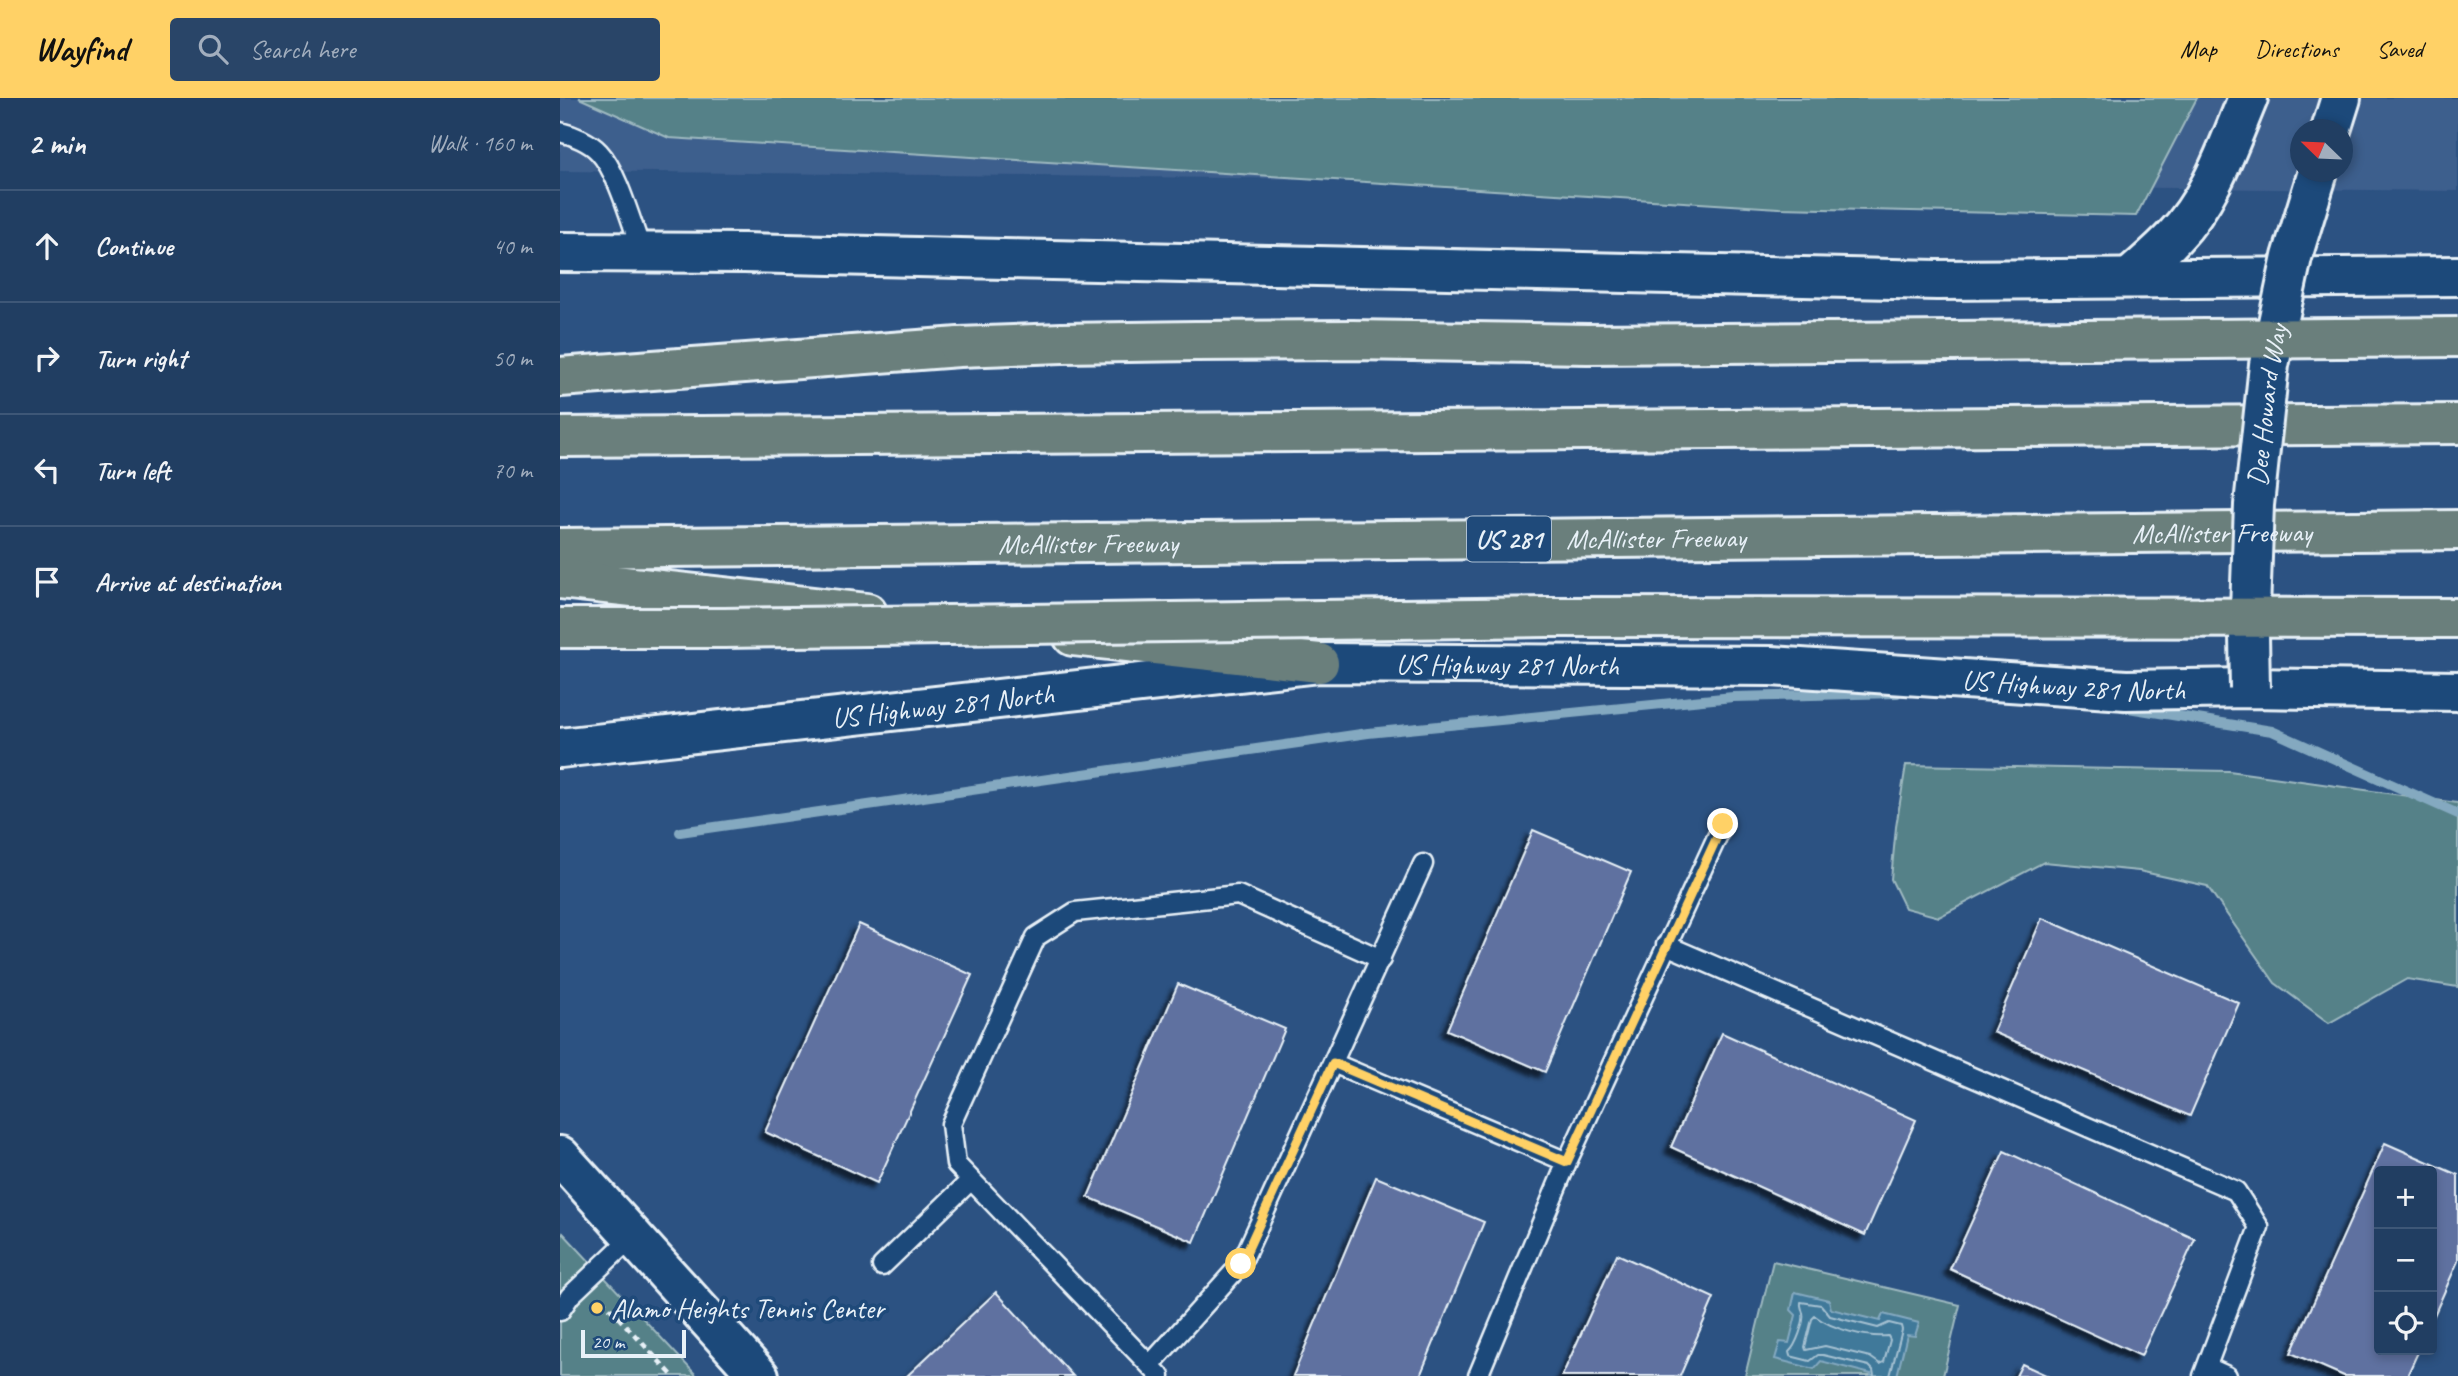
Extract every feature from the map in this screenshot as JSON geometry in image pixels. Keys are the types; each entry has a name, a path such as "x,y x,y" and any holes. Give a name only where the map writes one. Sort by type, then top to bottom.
{"highway":[{"path":"560,377 959,347 1062,343 1352,340 1587,344 2458,337"},
{"path":"560,437 2458,424"},
{"name":"McAllister Freeway","path":"560,548 2458,530"},
{"path":"560,579 1319,663"},
{"path":"560,628 1546,617 2458,618"}],"main road":[{"path":"2130,278 2175,236 2201,202 2219,168 2248,98"},
{"name":"Dee Howard Way","path":"2250,688 2249,635 2254,505 2269,365 2292,257 2315,182"},
{"path":"560,252 744,253 1937,280 2458,276"},
{"name":"US Highway 281 North","path":"560,748 1319,663 1771,666 2126,690 2250,688 2458,691"},
{"path":"560,1156 759,1376"}],"lane":[{"path":"560,132 598,150 610,167 642,254"},
{"path":"1478,1376 1567,1162 1723,824"},
{"path":"1381,959 1238,895 1075,912 1035,937 951,1124 956,1164 1155,1371 1241,1264 1381,959 1423,864"},
{"path":"1666,945 2236,1191 2259,1227 2205,1371 2227,1376"},
{"path":"1333,1063 1567,1162"},
{"path":"882,1266 971,1180"},
{"path":"560,1311 570,1296 633,1236"}],"path":[{"path":"585,1282 673,1376"}],"shaded area":[{"path":"560,98 2458,98 2458,191 560,171"}],"green space":[{"path":"579,98 2197,98 2136,216 1779,208 669,138"},
{"path":"1906,765 2229,771 2458,803 2458,987 2407,979 2329,1023 2275,983 2207,886 2139,871 2044,862 1939,917 1905,908 1891,879"},
{"name":"Alamo Heights Tennis Center","path":"563,1233 697,1376 560,1376 560,1240"},
{"path":"1773,1261 1960,1305 1943,1376 1745,1376"}],"water":[{"path":"1795,1292 1829,1300 1831,1309 1880,1321 1883,1314 1919,1323 1915,1336 1907,1335 1897,1376 1871,1376 1821,1361 1814,1369 1775,1359 1780,1342 1789,1343 1796,1315 1791,1310"}],"building":[{"path":"1533,830 1631,872 1545,1072 1447,1030"},
{"path":"2042,918 2239,1003 2190,1116 1993,1032"},
{"path":"859,924 972,975 877,1183 765,1132"},
{"path":"1178,984 1285,1029 1194,1242 1088,1197"},
{"path":"1722,1033 1916,1120 1865,1235 1671,1147"},
{"path":"2385,1143 2458,1175 2458,1261 2437,1309 2437,1166 2375,1166"},
{"path":"2004,1151 2195,1239 2141,1356 1950,1269"},
{"path":"2374,1168 2374,1355 2417,1355 2407,1376 2344,1376 2291,1353"},
{"path":"1376,1177 1484,1222 1420,1376 1293,1376"},
{"path":"1617,1254 1714,1298 1680,1376 1562,1376"},
{"path":"996,1292 1073,1376 907,1376"},
{"path":"2022,1364 2048,1376 2016,1376"}],"waterway":[{"path":"680,832 1368,733 1733,697 1897,693"},
{"path":"2122,707 2272,731 2458,814"}],"place":[{"name":"Alamo Heights Tennis Center","path":"597,1308"}],"route":[{"path":"1241,1264 1333,1063 1567,1162 1723,824"}]}
